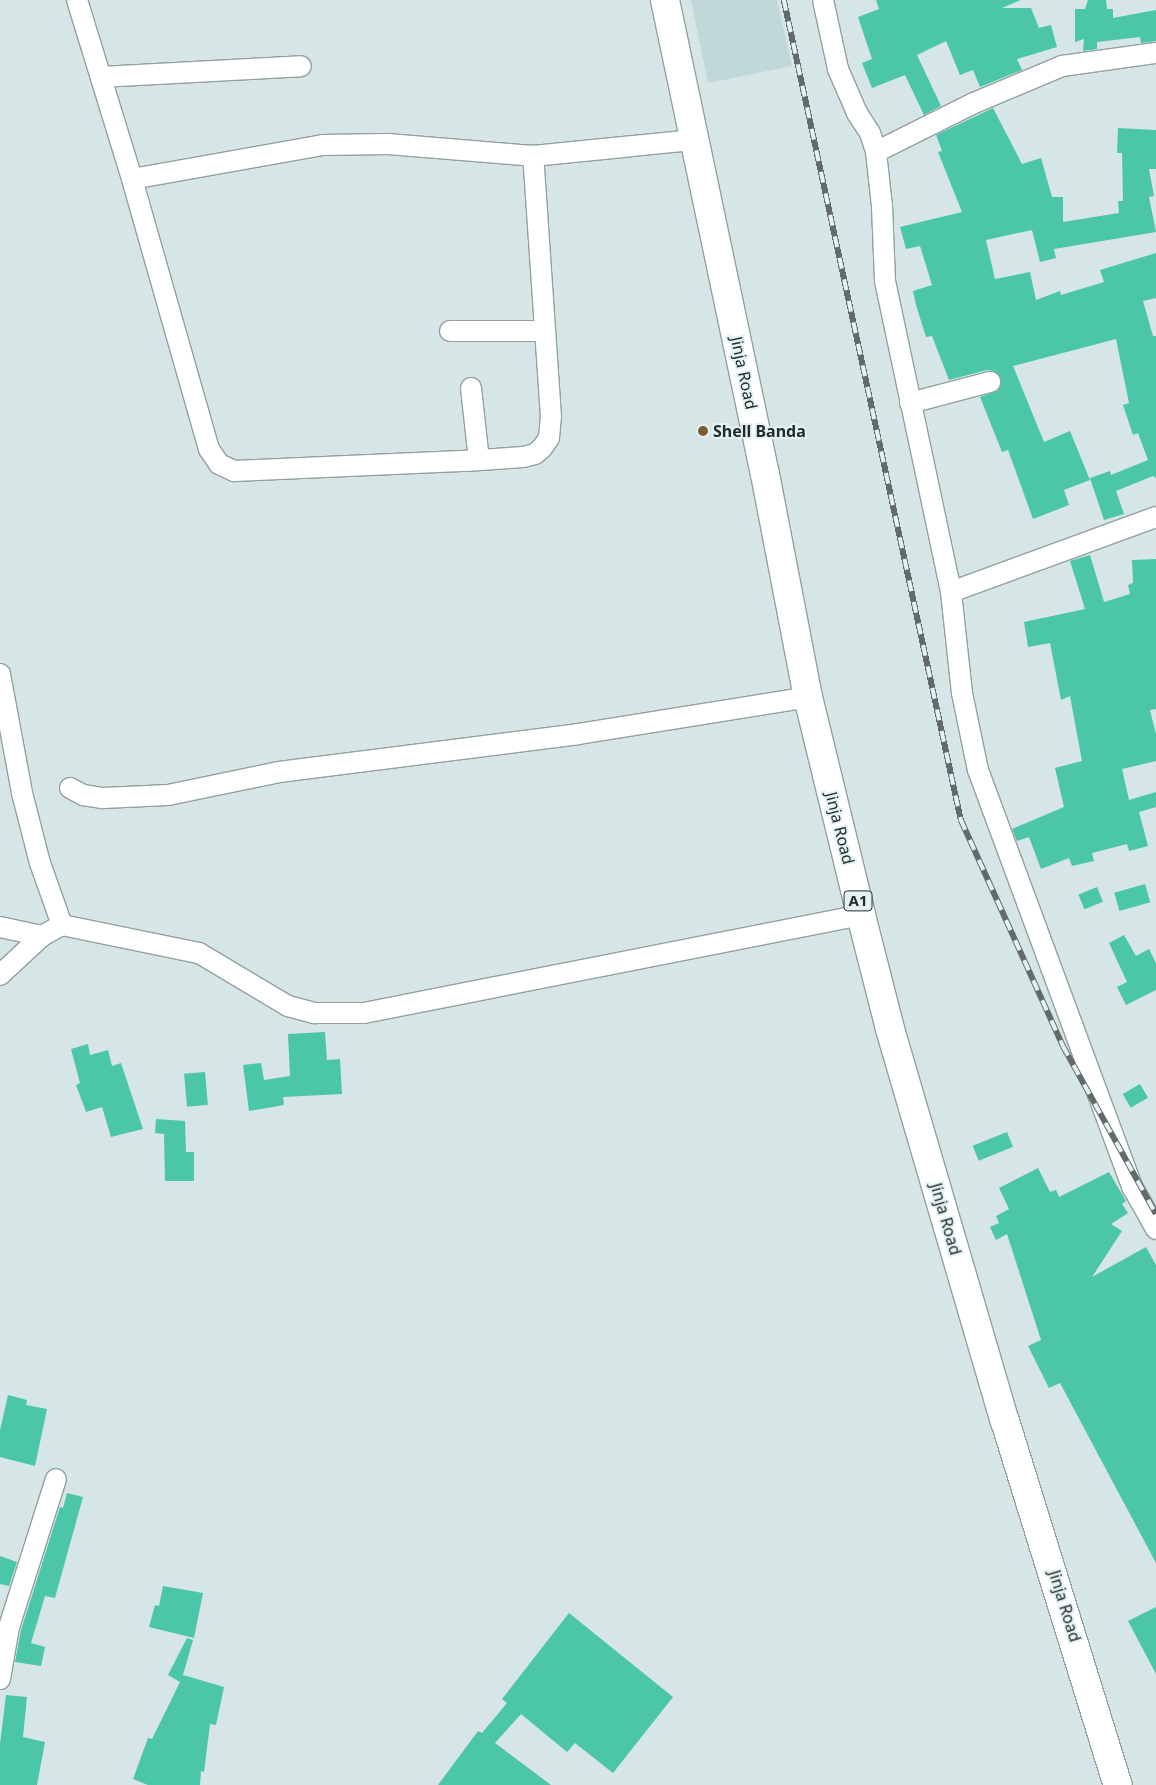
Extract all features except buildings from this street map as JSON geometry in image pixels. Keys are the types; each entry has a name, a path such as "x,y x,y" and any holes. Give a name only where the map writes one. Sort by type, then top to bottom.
{"highway":[{"name":"Jinja Road","path":"665,0 765,474 808,697 861,915 890,1029 1005,1421 1118,1785"}],"street":[{"path":"77,0 132,179 209,449 219,464 234,471 479,460 535,454 549,438 545,331 533,156"},
{"path":"823,0 838,69 856,113 870,133 876,152 882,206 885,281 951,592 962,693 978,770 1132,1188 1156,1228"},
{"path":"876,152 974,103 1062,66 1156,53"},
{"path":"100,77 301,66"},
{"path":"132,179 271,152 359,143 533,156 694,140"},
{"path":"450,331 545,331"},
{"path":"910,403 990,382"},
{"path":"471,388 479,460"},
{"path":"951,592 1156,517"},
{"path":"0,674 22,793 62,925"},
{"path":"70,788 84,795 103,798 168,795 279,772 578,734 808,697"},
{"path":"0,975 42,936 62,925 200,953 288,1006 314,1013 364,1013 861,915"},
{"path":"0,927 42,936"},
{"path":"0,1679 9,1627 56,1479"}],"shaded area":[{"path":"691,0 777,0 792,66 708,83"}],"railway":[{"path":"784,0 961,820 1063,1046 1156,1214"}],"place":[{"name":"Shell Banda","path":"703,431"}]}
